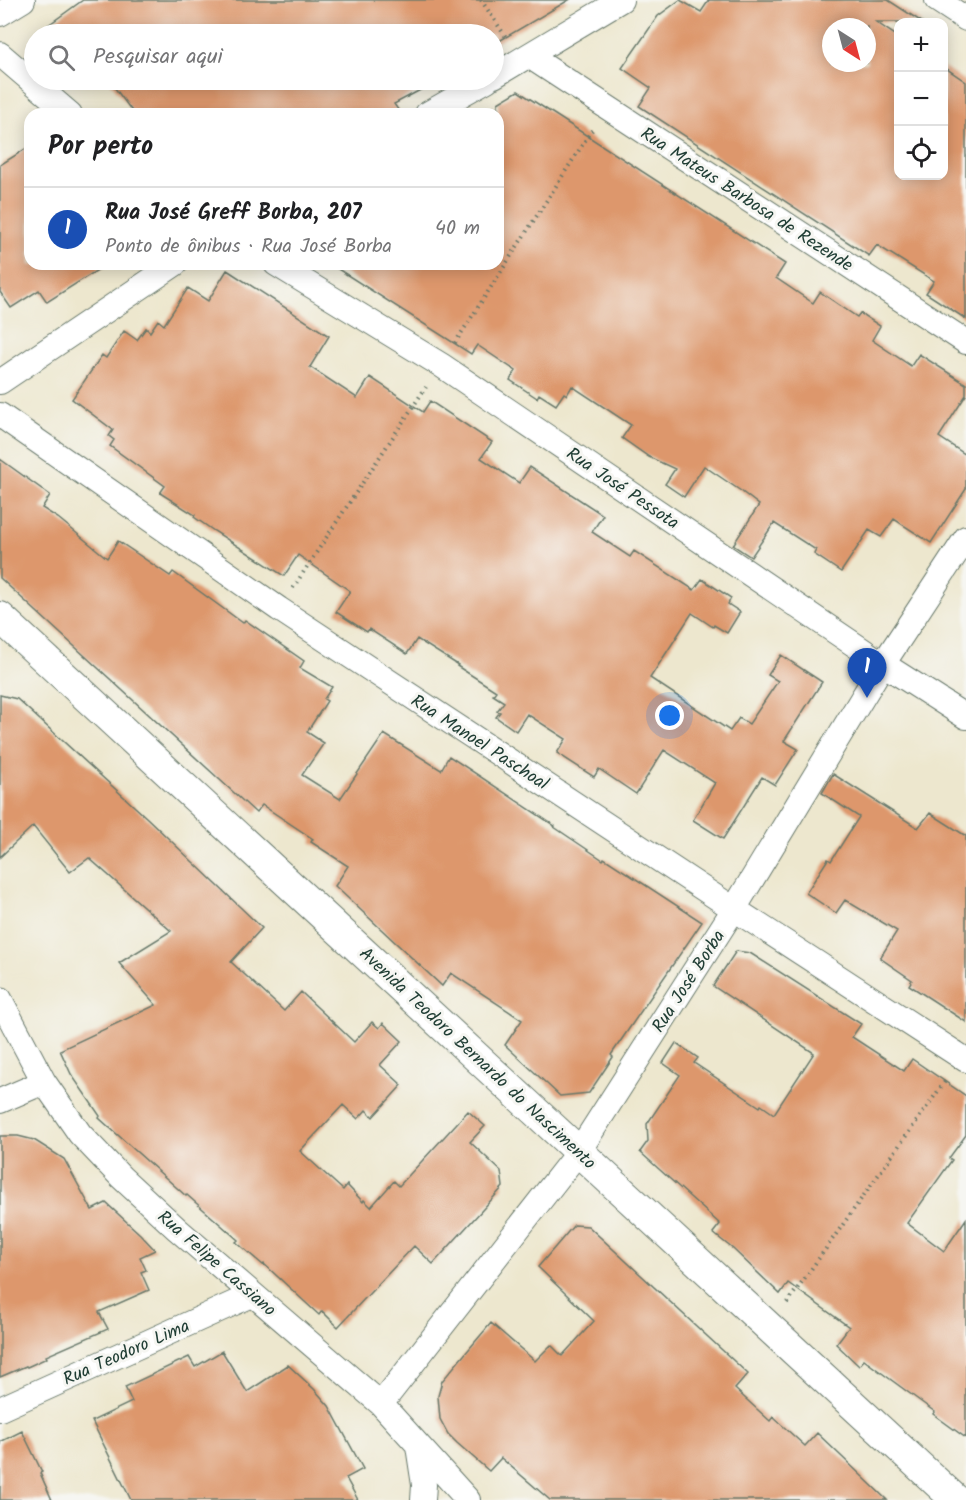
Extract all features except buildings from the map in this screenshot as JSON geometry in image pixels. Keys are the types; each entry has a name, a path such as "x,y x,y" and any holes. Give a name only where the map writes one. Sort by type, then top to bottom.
{"street":[{"path":"0,14 23,0"},
{"path":"504,70 621,0"},
{"path":"937,0 966,18"},
{"path":"0,54 24,75"},
{"name":"Rua Mateus Barbosa de Rezende","path":"525,58 966,342"},
{"path":"42,90 63,108"},
{"path":"438,108 469,90"},
{"path":"0,382 166,270"},
{"name":"Rua José Pessota","path":"286,270 441,365 883,664 966,717"},
{"name":"Rua Manoel Paschoal","path":"0,415 279,609 964,1058"},
{"name":"Rua José Borba","path":"381,1404 579,1151 734,909 883,664 966,538"},
{"name":"Avenida Teodoro Bernardo do Nascimento","path":"0,617 956,1500"},
{"name":"Rua Felipe Cassiano","path":"0,999 44,1082 80,1134 121,1177 252,1295 381,1404 468,1500"},
{"path":"0,1101 44,1082"},
{"name":"Rua Teodoro Lima","path":"0,1409 252,1295"},
{"path":"418,1446 424,1485 423,1500"}],"path":[{"path":"481,0 499,24"},
{"path":"504,30 525,58"},
{"path":"769,1327 964,1058"}],"place":[{"name":"Rua José Greff Borba, 207","path":"867,698"}]}
